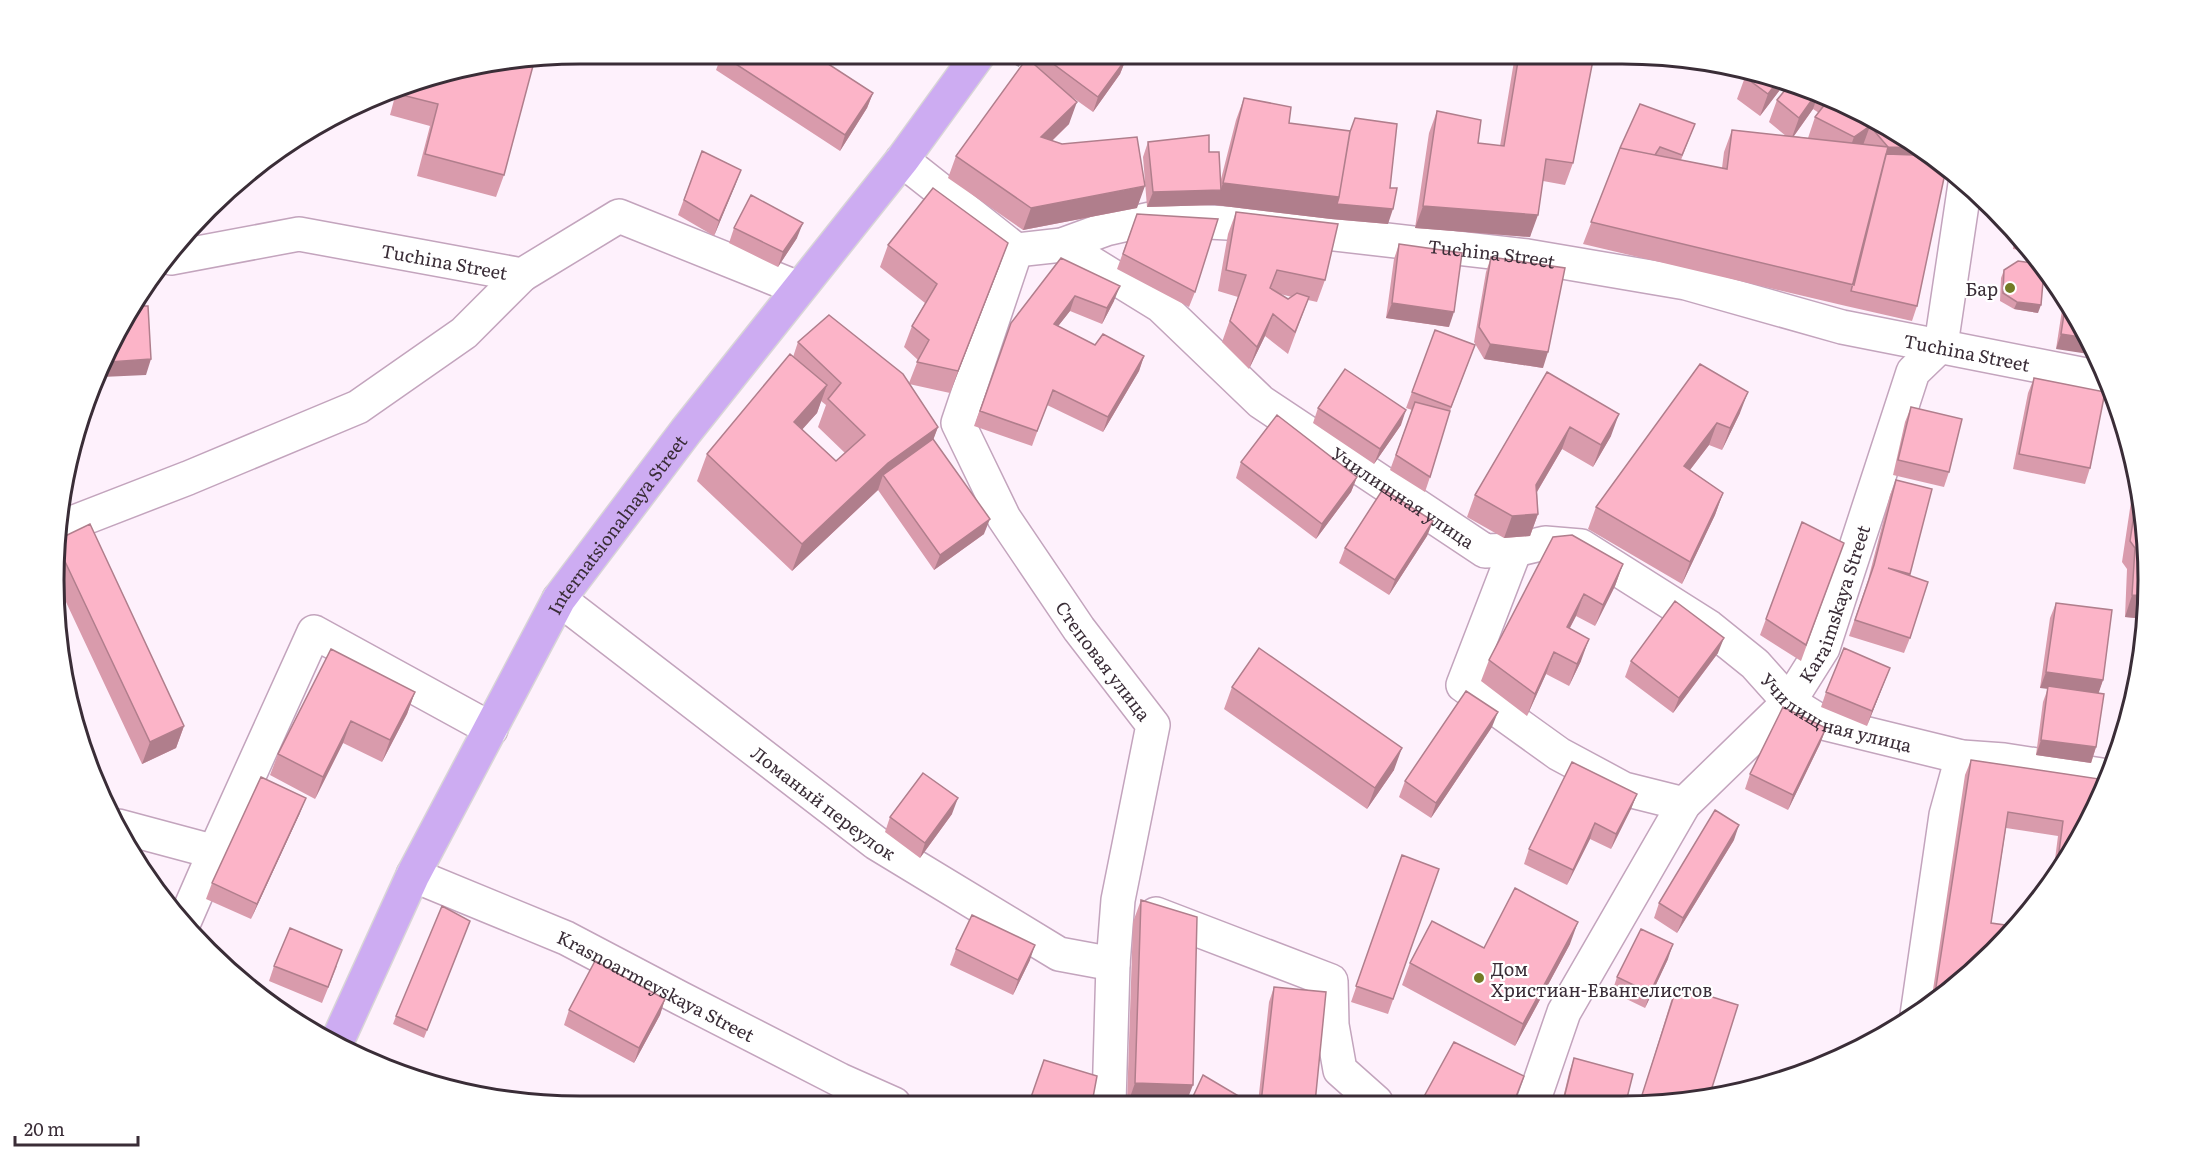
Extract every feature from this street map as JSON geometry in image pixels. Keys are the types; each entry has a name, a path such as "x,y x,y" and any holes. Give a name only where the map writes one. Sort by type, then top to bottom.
{"main road":[{"name":"Internatsionalnaya Street","path":"340,1036 413,875 559,599 686,431 902,160 972,64"}],"street":[{"path":"902,160 1016,250"},
{"path":"1941,345 1964,193"},
{"name":"Tuchina Street","path":"179,257 299,234 522,275 619,216 798,288"},
{"name":"Tuchina Street","path":"1016,250 1062,245 1106,229 1150,219 1247,224 1504,253 1686,284 1842,327 2095,377"},
{"name":"Училищная улица","path":"1062,245 1161,306 1261,402 1485,551 1515,550 1545,543 1581,546 1709,627 1755,664 1789,702 1823,723 1962,757 2004,760 2099,775"},
{"name":"Степовая улица","path":"1016,250 958,423 1004,518 1079,629 1153,725 1118,900 1113,964 1109,1096"},
{"path":"68,524 188,478 358,407 464,333 522,275"},
{"name":"Karaimskaya Street","path":"1535,1096 1564,1012 1684,804 1789,702 1823,648 1913,372 1941,345"},
{"path":"1515,550 1463,685 1560,754 1605,779 1624,789 1684,804"},
{"name":"Ломаный переулок","path":"559,599 876,843 1059,954 1113,964"},
{"path":"187,914 314,632 490,729"},
{"path":"1919,1001 1946,815 1962,757"},
{"path":"129,829 214,852"},
{"name":"Krasnoarmeyskaya Street","path":"413,875 566,938 690,1004 876,1096"},
{"path":"1118,900 1331,981 1332,1025 1340,1070 1369,1096"}],"path":[{"path":"1011,73 1018,64"}],"building":[{"path":"736,64 828,64 873,93 845,135"},
{"path":"1023,64 1034,64 1077,102 1041,137 1062,144 1137,137 1145,186 1031,208 956,156"},
{"path":"1053,64 1122,64 1098,97"},
{"path":"1518,64 1592,64 1573,163 1546,159 1538,215 1423,206 1437,111 1481,120 1478,143 1504,146"},
{"path":"533,67 504,175 425,154 438,104 405,96 479,74"},
{"path":"1750,81 1773,87 1768,94"},
{"path":"1784,91 1811,101 1799,118 1777,100"},
{"path":"1244,98 1291,107 1289,123 1350,131 1339,197 1223,183"},
{"path":"1640,104 1695,124 1682,155 1660,147 1655,155 1620,148"},
{"path":"1824,106 1868,128 1854,137 1815,117"},
{"path":"1355,118 1397,124 1390,188 1397,188 1393,209 1337,204 1350,132"},
{"path":"1732,130 1888,147 1854,285 1591,222 1620,148 1727,169"},
{"path":"1874,131 1902,147 1888,147"},
{"path":"1209,135 1209,152 1219,152 1221,190 1153,192 1148,142"},
{"path":"702,151 741,170 719,221 684,200"},
{"path":"1886,154 1914,155 1944,178 1917,306 1851,291"},
{"path":"933,188 1008,243 958,371 917,362 929,340 912,326 937,284 888,245"},
{"path":"751,195 803,223 783,252 734,228"},
{"path":"1236,212 1338,224 1325,280 1277,270 1270,288 1288,299 1297,293 1309,297 1295,332 1273,314 1257,347 1230,321 1246,275 1226,270"},
{"path":"1137,214 1218,219 1195,292 1123,254"},
{"path":"1399,244 1462,253 1454,312 1392,303"},
{"path":"1491,257 1565,268 1548,352 1490,344 1479,327"},
{"path":"1061,258 1120,286 1107,308 1075,296 1054,324 1095,345 1103,334 1144,356 1108,417 1053,390 1037,431 980,411 1011,323"},
{"path":"2018,261 2028,262 2043,283 2041,305 2017,302 2003,293 2004,270"},
{"path":"144,306 148,306 151,359 114,362"},
{"path":"829,315 903,374 938,427 888,463 802,544 707,454 790,354 827,385 794,422 836,461 865,435 828,399 841,383 798,342"},
{"path":"2064,315 2076,336 2061,334"},
{"path":"1435,330 1475,345 1451,407 1412,392"},
{"path":"1700,364 1748,392 1730,428 1717,423 1684,466 1723,493 1690,562 1596,507"},
{"path":"1345,369 1406,410 1380,449 1318,408"},
{"path":"1547,372 1619,414 1601,445 1570,427 1536,485 1538,514 1512,516 1475,495"},
{"path":"2034,378 2101,391 2104,398 2090,468 2019,454"},
{"path":"1415,402 1450,411 1430,477 1396,455"},
{"path":"1911,407 1962,419 1949,472 1898,460"},
{"path":"1277,415 1357,477 1322,524 1241,462"},
{"path":"933,439 990,519 940,555 883,475"},
{"path":"1896,480 1932,489 1910,574 1888,568 1928,582 1910,638 1855,620 1874,565"},
{"path":"1383,489 1433,521 1395,580 1345,548"},
{"path":"2133,518 2138,580 2137,595 2132,595 2135,548 2130,541"},
{"path":"1802,522 1844,543 1806,645 1766,619"},
{"path":"90,524 184,726 150,742 65,562 67,535"},
{"path":"1572,535 1623,564 1603,605 1584,594 1567,627 1589,639 1577,664 1554,652 1535,694 1489,660 1553,537"},
{"path":"1675,601 1724,638 1679,698 1631,661"},
{"path":"2056,603 2112,610 2103,680 2046,672"},
{"path":"1259,648 1402,748 1375,788 1232,687"},
{"path":"1844,648 1890,668 1872,711 1826,692"},
{"path":"331,649 415,692 390,740 351,721 323,777 278,754"},
{"path":"2048,686 2104,694 2096,747 2041,740"},
{"path":"1466,691 1498,712 1436,803 1405,781"},
{"path":"1783,707 1826,728 1793,795 1750,774"},
{"path":"1971,760 2097,779 2059,852 2063,821 2008,812 1991,923 2005,926 1987,945 1936,989"},
{"path":"1572,762 1637,794 1616,834 1595,823 1573,870 1529,849"},
{"path":"923,773 958,798 925,843 890,817"},
{"path":"261,777 306,798 257,904 212,883"},
{"path":"1715,810 1739,825 1683,918 1659,903"},
{"path":"1402,855 1439,869 1393,999 1356,986"},
{"name":"Дом Христиан-Евангелистов","path":"1515,888 1578,922 1523,1024 1410,963 1432,921 1484,948"},
{"path":"1141,900 1197,917 1193,1085 1135,1083"},
{"path":"442,906 470,921 427,1030 396,1016"},
{"path":"972,915 1035,945 1018,980 956,949"},
{"path":"290,928 342,950 328,987 274,966"},
{"path":"1641,929 1673,944 1650,993 1617,977"},
{"path":"595,961 665,999 639,1048 569,1010"},
{"path":"1677,986 1738,1005 1712,1088 1642,1095"},
{"path":"1274,987 1326,992 1316,1096 1262,1096"},
{"path":"1454,1042 1524,1076 1516,1096 1424,1096"},
{"path":"1574,1058 1633,1074 1628,1096 1564,1096"},
{"path":"1044,1060 1097,1076 1093,1096 1031,1096"},
{"path":"1203,1075 1239,1096 1193,1096"}],"place":[{"name":"Бар","path":"2010,288"},
{"name":"Дом Христиан-Евангелистов","path":"1479,978"}]}
